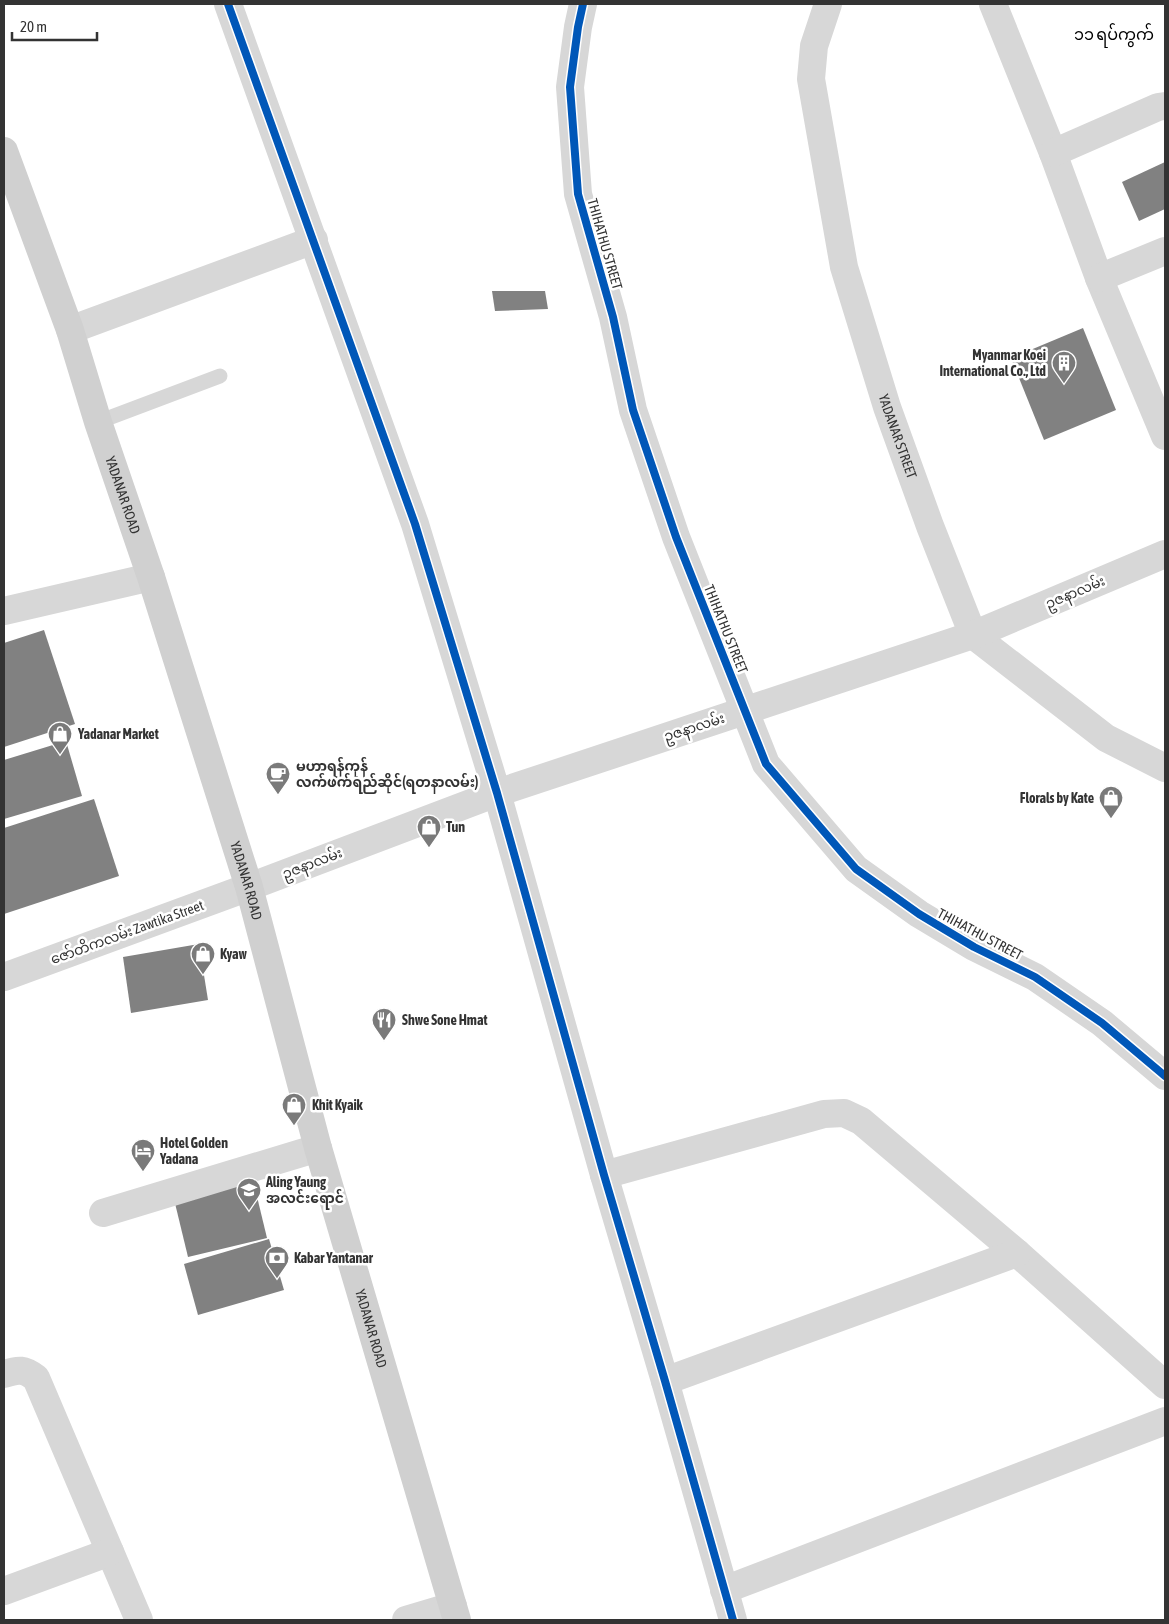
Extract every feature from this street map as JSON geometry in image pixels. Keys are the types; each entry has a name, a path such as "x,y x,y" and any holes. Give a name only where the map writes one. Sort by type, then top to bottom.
{"main road":[{"name":"YADANAR ROAD","path":"4,151 70,330 98,422 151,577 249,887 318,1148 455,1613"}],"street":[{"path":"228,4 415,524 497,793 604,1175 666,1381 733,1620"},
{"name":"THIHATHU STREET","path":"584,4 578,27 570,86 578,194 613,316 633,410 676,537 766,764 856,869 919,914 974,947 1035,977 1102,1023 1165,1076"},
{"name":"YADANAR STREET","path":"828,4 814,46 810,78 844,267 887,407 930,526 973,634"},
{"path":"993,4 1099,278 1165,436"},
{"path":"1052,153 1158,107 1165,106"},
{"path":"70,330 314,240"},
{"path":"1099,278 1165,251"},
{"name":"ဥဇနာလမ်း","path":"249,887 497,793 973,634 1165,554"},
{"path":"4,611 151,577"},
{"path":"973,634 1106,738 1165,768"},
{"name":"ဇော်တိကလမ်း Zawtika Street","path":"4,977 249,887"},
{"path":"604,1175 824,1114 844,1113 860,1121 1016,1254 1165,1385"},
{"path":"103,1213 318,1148"},
{"path":"666,1381 1016,1254"},
{"path":"9,1372 27,1371 36,1378 139,1620"},
{"path":"724,1590 1165,1421"},
{"path":"4,1591 110,1552"},
{"path":"406,1620 455,1613"}],"lane":[{"path":"98,422 220,376"}],"building":[{"path":"1165,162 1165,209 1139,221 1122,182"},
{"path":"492,291 545,291 548,309 495,311"},
{"name":"Myanmar Koei International Co., Ltd","path":"1083,328 1116,410 1044,440 1011,358"},
{"path":"44,630 75,724 4,747 4,643"},
{"path":"66,741 82,796 4,819 4,760"},
{"path":"94,799 119,876 4,914 4,828"},
{"path":"199,944 208,1000 131,1013 123,957"},
{"path":"252,1176 267,1238 188,1257 173,1195"},
{"path":"269,1239 284,1290 198,1315 184,1264"}],"cycle path":[{"path":"228,4 415,524 497,793 604,1175 733,1620"},
{"path":"583,4 570,87 578,194 613,317 633,410 676,537 766,764 856,869 919,914 974,947 1035,977 1102,1023 1165,1076"}],"place":[{"name":"Myanmar Koei International Co., Ltd","path":"1064,384"},
{"name":"Yadanar Market","path":"60,755"},
{"name":"မဟာရန်ကုန် လက်ဖက်ရည်ဆိုင်(ရတနာလမ်း)","path":"278,795"},
{"name":"Florals by Kate","path":"1111,819"},
{"name":"Tun","path":"429,848"},
{"name":"Kyaw","path":"203,975"},
{"name":"Shwe Sone Hmat","path":"384,1041"},
{"name":"Khit Kyaik","path":"294,1126"},
{"name":"Hotel Golden Yadana","path":"143,1172"},
{"name":"Aling Yaung အလင်းရောင်","path":"249,1211"},
{"name":"Kabar Yantanar","path":"277,1279"}],"district":[{"name":"၁၁ ရပ်ကွက်","path":"1114,34"}]}
